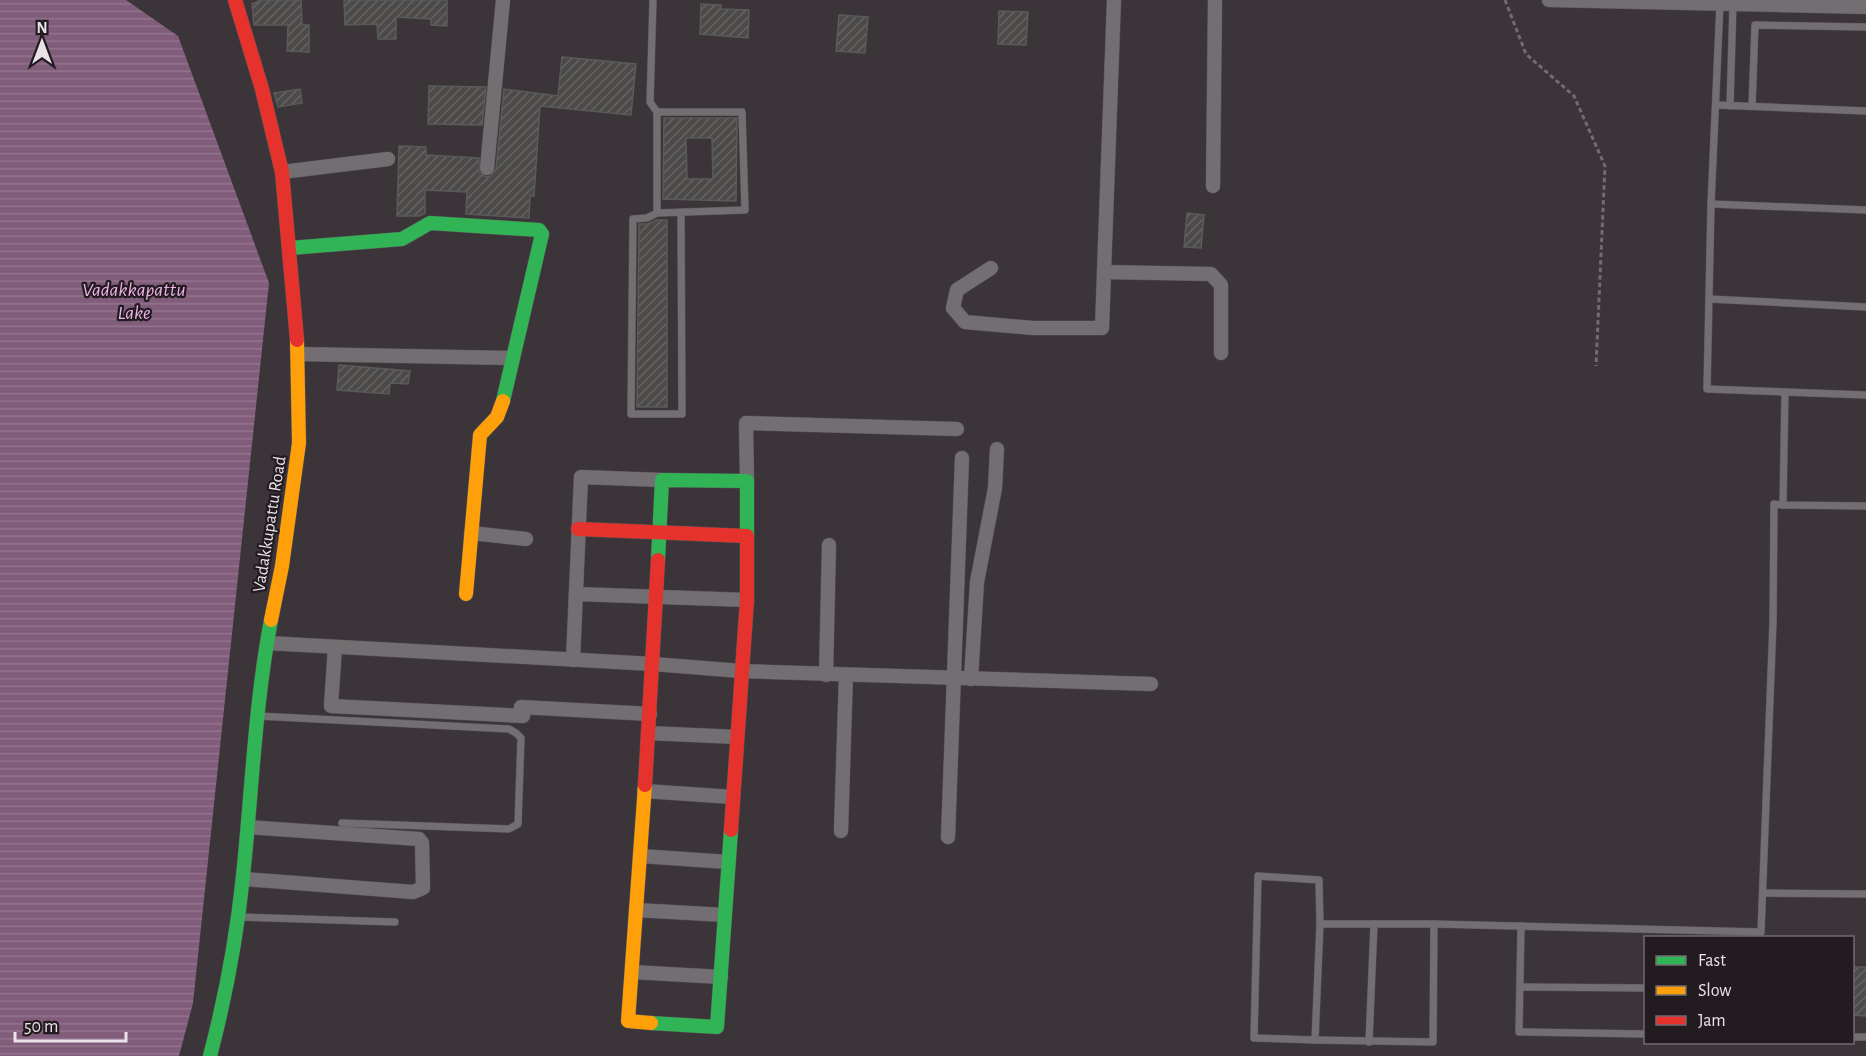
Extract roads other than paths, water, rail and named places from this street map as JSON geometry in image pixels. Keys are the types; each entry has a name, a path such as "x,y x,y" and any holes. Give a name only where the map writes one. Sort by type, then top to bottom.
{"street":[{"name":"Vadakkupattu Road","path":"210,1056 222,1009 243,879 262,668 282,566 299,443 298,354 282,172 262,89 236,0"},
{"path":"487,168 503,0"},
{"path":"991,268 957,290 953,308 965,322 1033,328 1102,328 1114,0"},
{"path":"1213,186 1215,0"},
{"path":"1549,0 1866,7"},
{"path":"282,172 388,159"},
{"path":"290,248 402,239 410,237 430,224 539,230 542,234 501,409 497,417 480,435 466,594"},
{"path":"1104,272 1211,274 1221,285 1221,353"},
{"path":"298,354 513,358"},
{"path":"662,480 650,714 628,1021 717,1027 747,600 746,423 957,429"},
{"path":"971,679 977,582 995,488 997,449"},
{"path":"948,837 962,458"},
{"path":"573,660 581,477 747,481"},
{"path":"579,529 747,536"},
{"path":"471,533 526,540"},
{"path":"826,675 829,545"},
{"path":"576,594 747,600"},
{"path":"267,643 826,675 1151,684"},
{"path":"335,647 331,706 522,716 521,707 650,714"},
{"path":"841,831 846,675"},
{"path":"648,733 737,737"},
{"path":"644,791 733,796"},
{"path":"243,879 413,892 423,888 422,843 419,839 248,827"},
{"path":"640,856 728,862"},
{"path":"636,910 725,915"},
{"path":"632,972 721,977"}],"lane":[{"path":"653,0 650,102 657,112 657,213"},
{"path":"1726,3 1716,105 1711,204 1707,389 1866,395"},
{"path":"1726,3 1730,106"},
{"path":"1752,106 1755,26 1866,27"},
{"path":"1716,105 1866,111"},
{"path":"657,112 742,112 745,210 657,213 647,218 633,219 631,414 682,414 681,213"},
{"path":"1711,204 1866,210"},
{"path":"1708,299 1866,307"},
{"path":"1783,505 1785,392"},
{"path":"1320,924 1434,924 1761,934 1773,622 1774,504 1866,506"},
{"path":"258,716 509,729 521,738 518,824 514,828 508,830 342,823"},
{"path":"1315,1040 1320,924 1319,880 1258,876 1254,1038 1369,1042 1433,1042 1434,924"},
{"path":"1762,893 1866,894"},
{"path":"237,917 395,922"},
{"path":"1369,1042 1374,924"},
{"path":"1521,926 1519,1032 1644,1034"},
{"path":"1521,987 1644,988"}],"water":[{"name":"Vadakkapattu Lake","path":"0,0 126,0 178,36 269,283 193,1003 179,1056 0,1056"}]}
